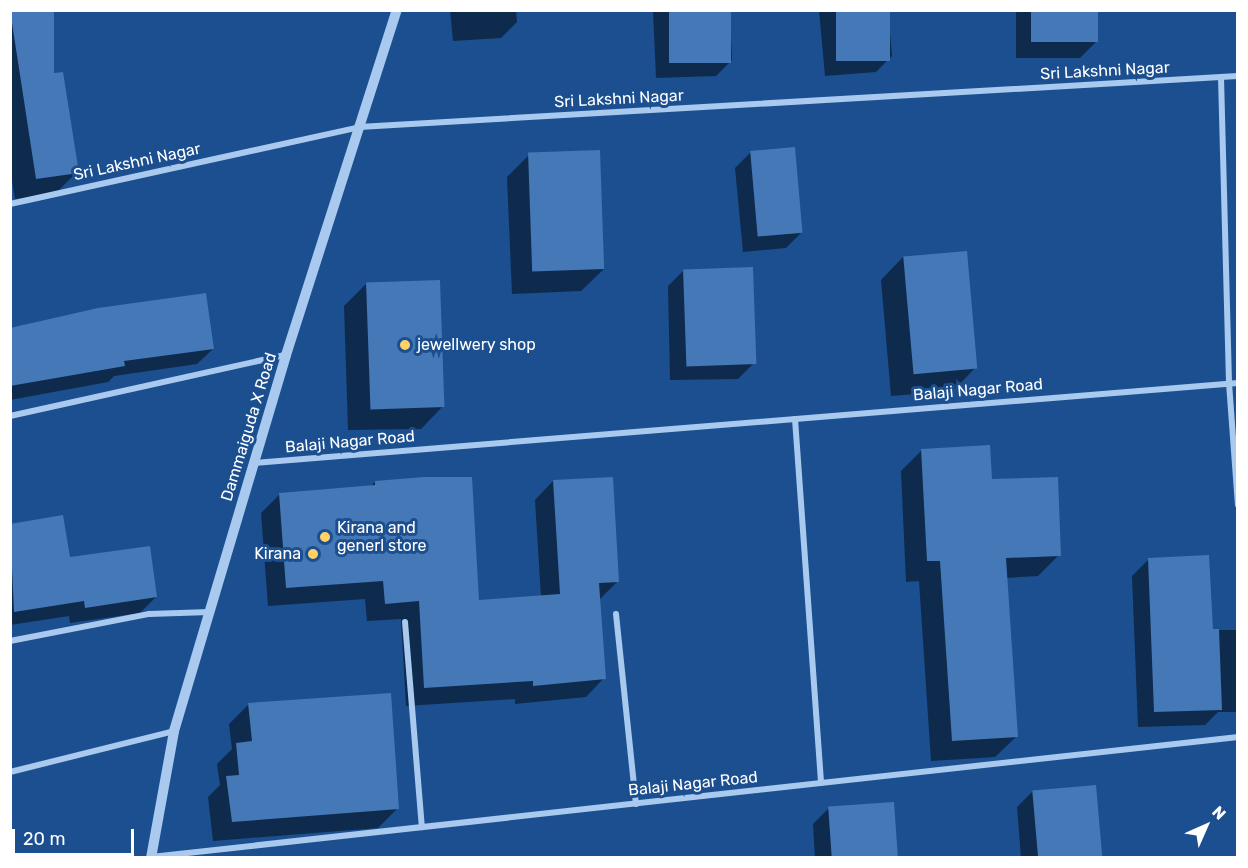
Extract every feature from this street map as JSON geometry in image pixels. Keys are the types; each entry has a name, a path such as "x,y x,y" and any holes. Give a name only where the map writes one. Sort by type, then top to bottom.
{"street":[{"name":"Dammaiguda X Road","path":"151,857 174,732 286,355 397,10"},
{"name":"Sri Lakshni Nagar","path":"10,204 359,127 1238,76"},
{"path":"1221,77 1229,384 1238,505"},
{"path":"10,417 286,355"},
{"name":"Balaji Nagar Road","path":"254,463 1238,383"},
{"path":"795,419 821,783"},
{"path":"10,640 149,614 210,612"},
{"path":"616,614 636,804"},
{"path":"405,622 422,827"},
{"path":"10,772 174,732"},
{"name":"Balaji Nagar Road","path":"151,857 1238,737"}],"building":[{"path":"10,10 54,10 54,73 63,72 79,173 36,179"},
{"path":"669,10 731,10 731,63 669,63"},
{"path":"836,10 890,10 890,61 836,61"},
{"path":"1031,10 1098,10 1098,42 1031,42"},
{"path":"795,147 802,233 758,237 750,151"},
{"path":"600,150 604,269 532,271 528,153"},
{"path":"967,251 977,369 914,374 903,257"},
{"path":"753,267 756,364 686,366 683,269"},
{"name":"jewellwery shop","path":"440,280 444,407 370,410 366,283"},
{"path":"206,293 214,349 124,361 125,366 10,386 10,328 98,308"},
{"path":"990,445 992,479 1058,477 1061,556 1006,558 1018,737 952,741 940,561 927,561 921,449"},
{"path":"424,477 472,477 479,600 560,594 553,480 613,477 619,582 599,583 606,679 533,686 533,681 424,688 419,601 385,604 383,581 286,588 279,493 375,485 375,481"},
{"path":"63,515 70,557 150,546 157,597 85,608 84,601 14,612 10,524"},
{"path":"1209,555 1213,629 1219,629 1222,710 1154,712 1148,558"},
{"path":"391,693 399,809 232,822 226,776 239,775 236,743 252,741 248,703"},
{"path":"1096,785 1102,858 1038,858 1032,791"},
{"path":"894,802 898,858 832,858 828,807"}],"place":[{"name":"jewellwery shop","path":"405,345"},
{"name":"Kirana and generl store","path":"325,537"},
{"name":"Kirana","path":"313,554"}]}
